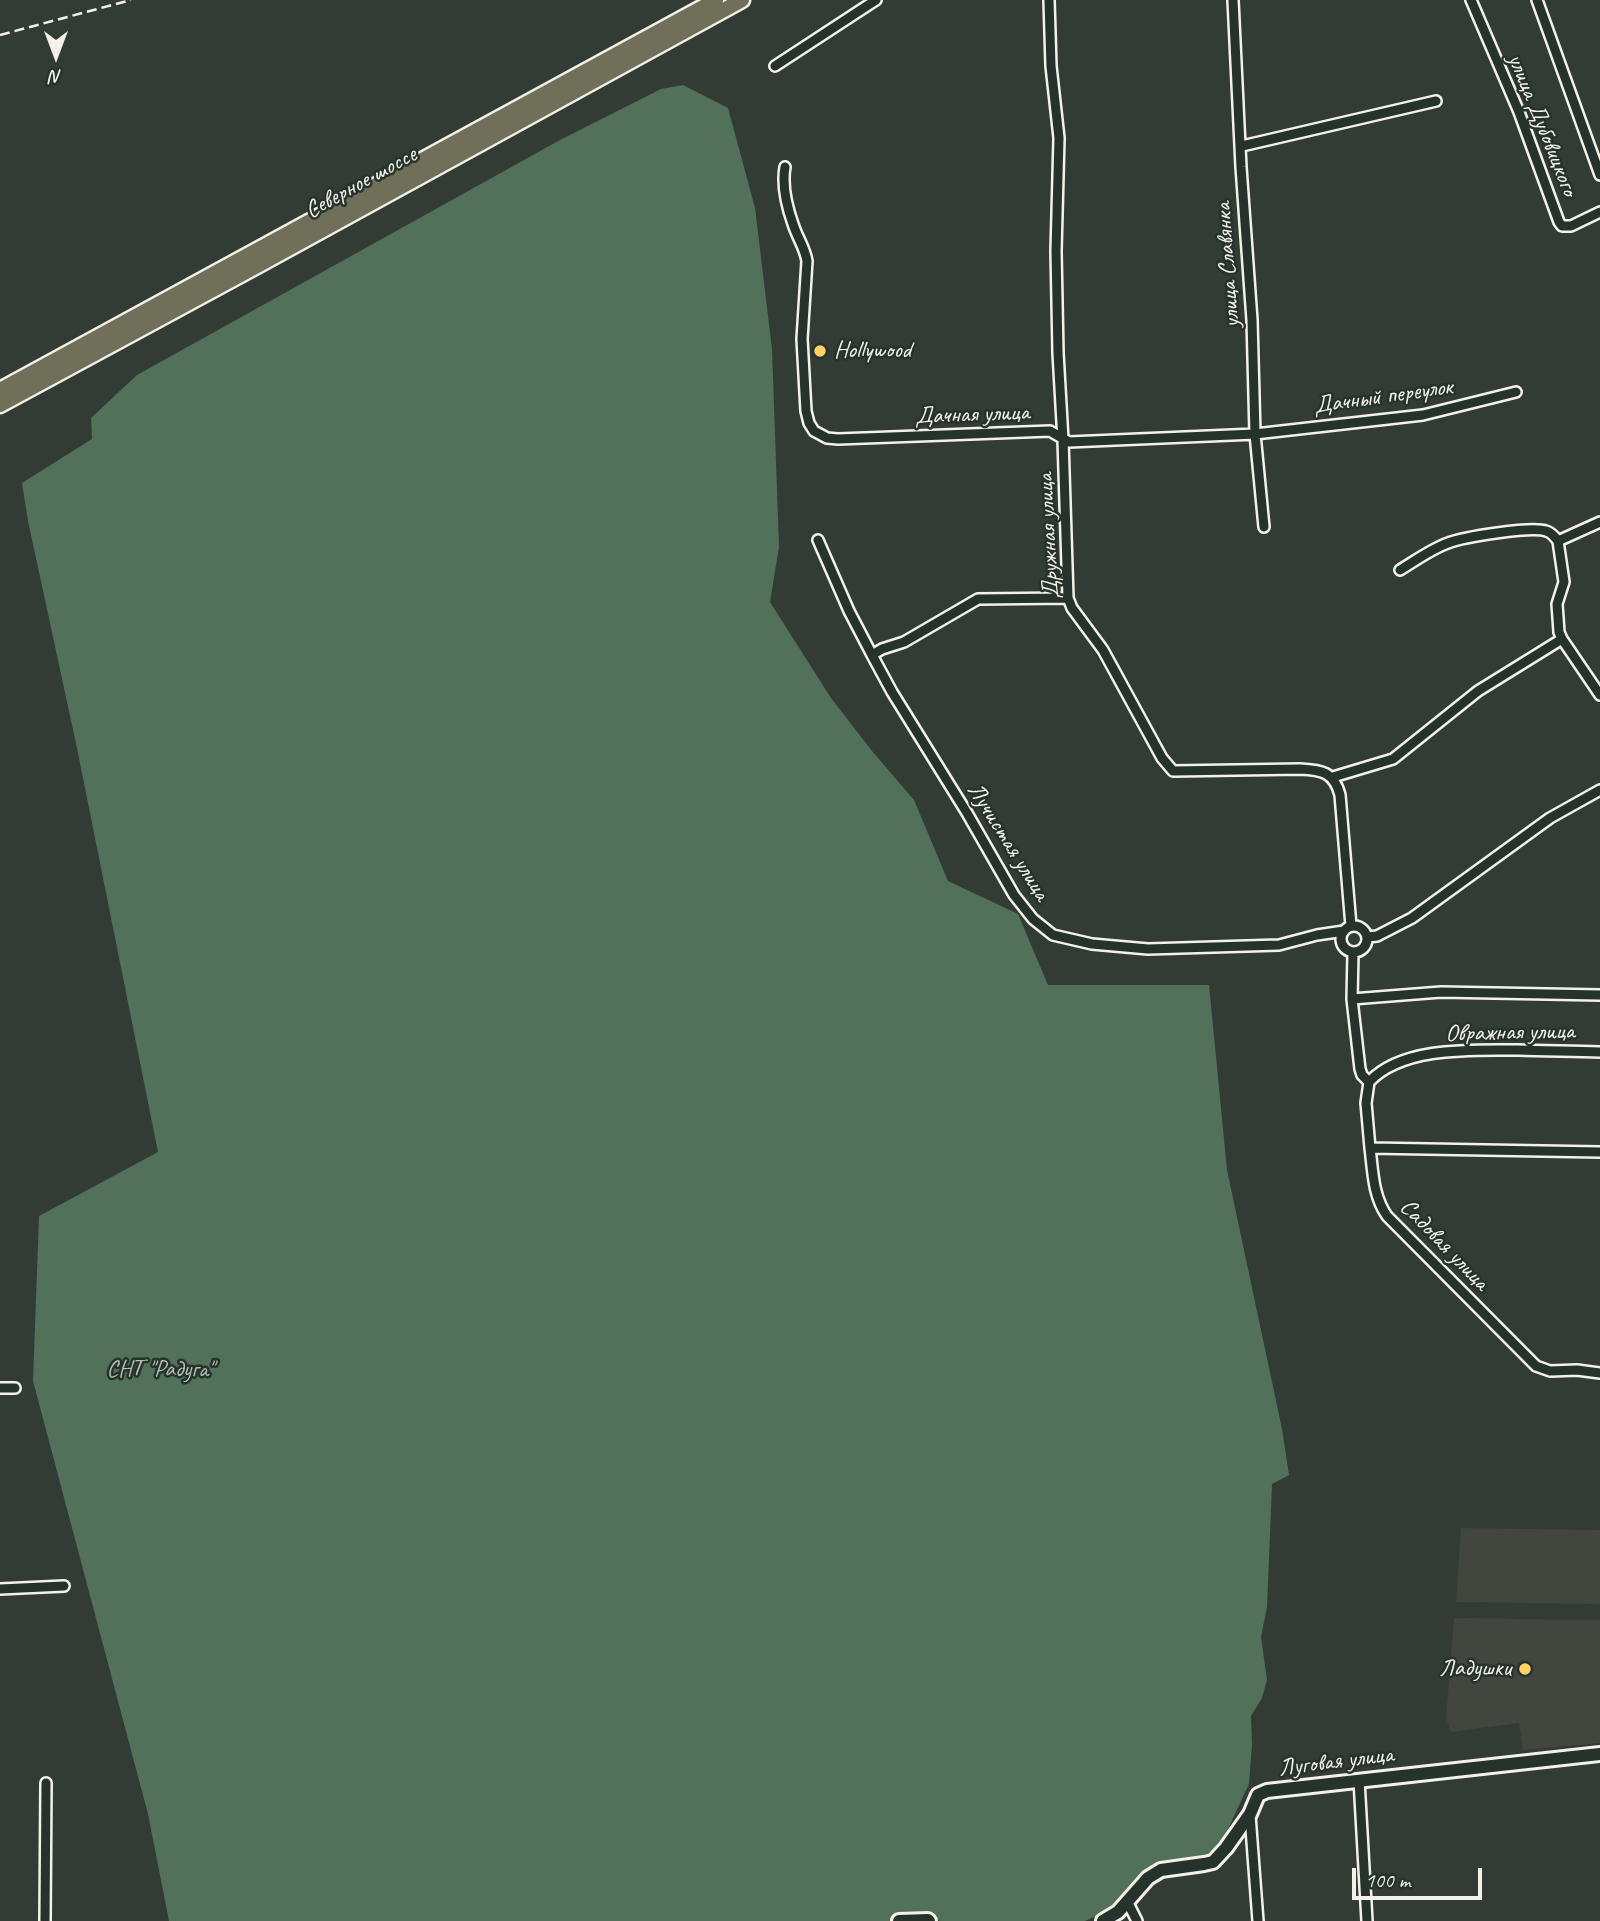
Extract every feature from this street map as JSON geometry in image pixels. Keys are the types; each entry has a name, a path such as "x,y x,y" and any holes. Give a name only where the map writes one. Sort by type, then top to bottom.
{"main road":[{"name":"Северное шоссе","path":"0,390 716,0"},
{"name":"Северное шоссе","path":"0,405 742,0"}],"street":[{"path":"775,66 876,0"},
{"name":"Дружная улица","path":"1049,0 1051,66 1059,138 1056,251 1068,598 1072,608 1103,650 1161,758 1173,771 1300,769 1333,777"},
{"path":"1234,1 1245,0"},
{"name":"улица Дубовицкого","path":"1471,0 1519,112 1559,222 1562,226 1571,226 1600,212"},
{"path":"1536,0 1600,176"},
{"name":"улица Славянка","path":"1234,1 1241,167 1252,320 1255,434 1264,527"},
{"path":"1242,146 1436,101"},
{"name":"Дачная улица","path":"785,167 784,183 792,223 806,253 802,339 806,411 809,423 819,435 838,439 1049,431 1069,442 1255,434"},
{"name":"Дачный переулок","path":"1255,434 1423,415 1516,392"},
{"path":"1558,541 1600,522"},
{"path":"1400,570 1446,544 1481,535 1539,529 1549,531 1558,541 1564,582 1557,604 1559,632 1600,695"},
{"name":"Лучистая улица","path":"818,540 849,611 892,692 1014,895 1033,919 1053,935 1092,944 1148,948 1279,945 1347,929"},
{"path":"873,655 904,642 978,599 1068,598"},
{"path":"1347,929 1340,795 1333,777 1393,759 1478,691 1562,639"},
{"path":"1368,937 1377,936 1412,918 1550,818 1600,790"},
{"path":"1362,928 1368,937 1366,946 1353,953 1347,951 1341,943 1341,935 1347,929 1362,928"},
{"path":"1353,953 1352,999 1360,1069 1369,1082 1366,1103 1370,1148 1600,1152"},
{"path":"1352,999 1441,992 1600,995"},
{"name":"Овражная улица","path":"1369,1082 1389,1067 1402,1062 1462,1049 1600,1052"},
{"name":"Садовая улица","path":"1370,1148 1377,1199 1387,1216 1536,1366 1550,1370 1600,1373"},
{"path":"0,1388 15,1388"},
{"path":"0,1588 64,1586"},
{"name":"Луговая улица","path":"1103,1921 1118,1912 1148,1878 1161,1870 1213,1862 1250,1814 1258,1795 1267,1791 1600,1754"},
{"path":"1359,1780 1367,1921"},
{"path":"45,1921 46,1783"},
{"path":"1250,1814 1258,1921"},
{"path":"1127,1901 1137,1921"},
{"path":"899,1921 929,1921"}],"shaded area":[{"path":"1461,1528 1600,1530 1600,1604 1456,1602"},
{"name":"Ладушки","path":"1454,1618 1600,1620 1600,1743 1523,1750 1519,1723 1451,1732 1446,1718"}],"green space":[{"name":"СНТ \"Радуга\"","path":"683,85 728,108 755,208 772,349 779,547 770,602 831,698 914,800 948,881 1018,914 1048,985 1209,985 1227,1170 1282,1429 1289,1475 1272,1484 1267,1607 1261,1637 1267,1680 1262,1698 1251,1716 1249,1784 1222,1842 1209,1859 1171,1863 1147,1870 1135,1880 1112,1909 1085,1921 940,1921 925,1912 926,1921 169,1921 148,1814 33,1381 39,1216 158,1152 22,483 92,439 91,418 137,375 560,140 661,89"}],"railway":[{"path":"0,35 131,0"}],"place":[{"name":"Hollywood","path":"820,351"},
{"name":"Ладушки","path":"1525,1669"}]}
